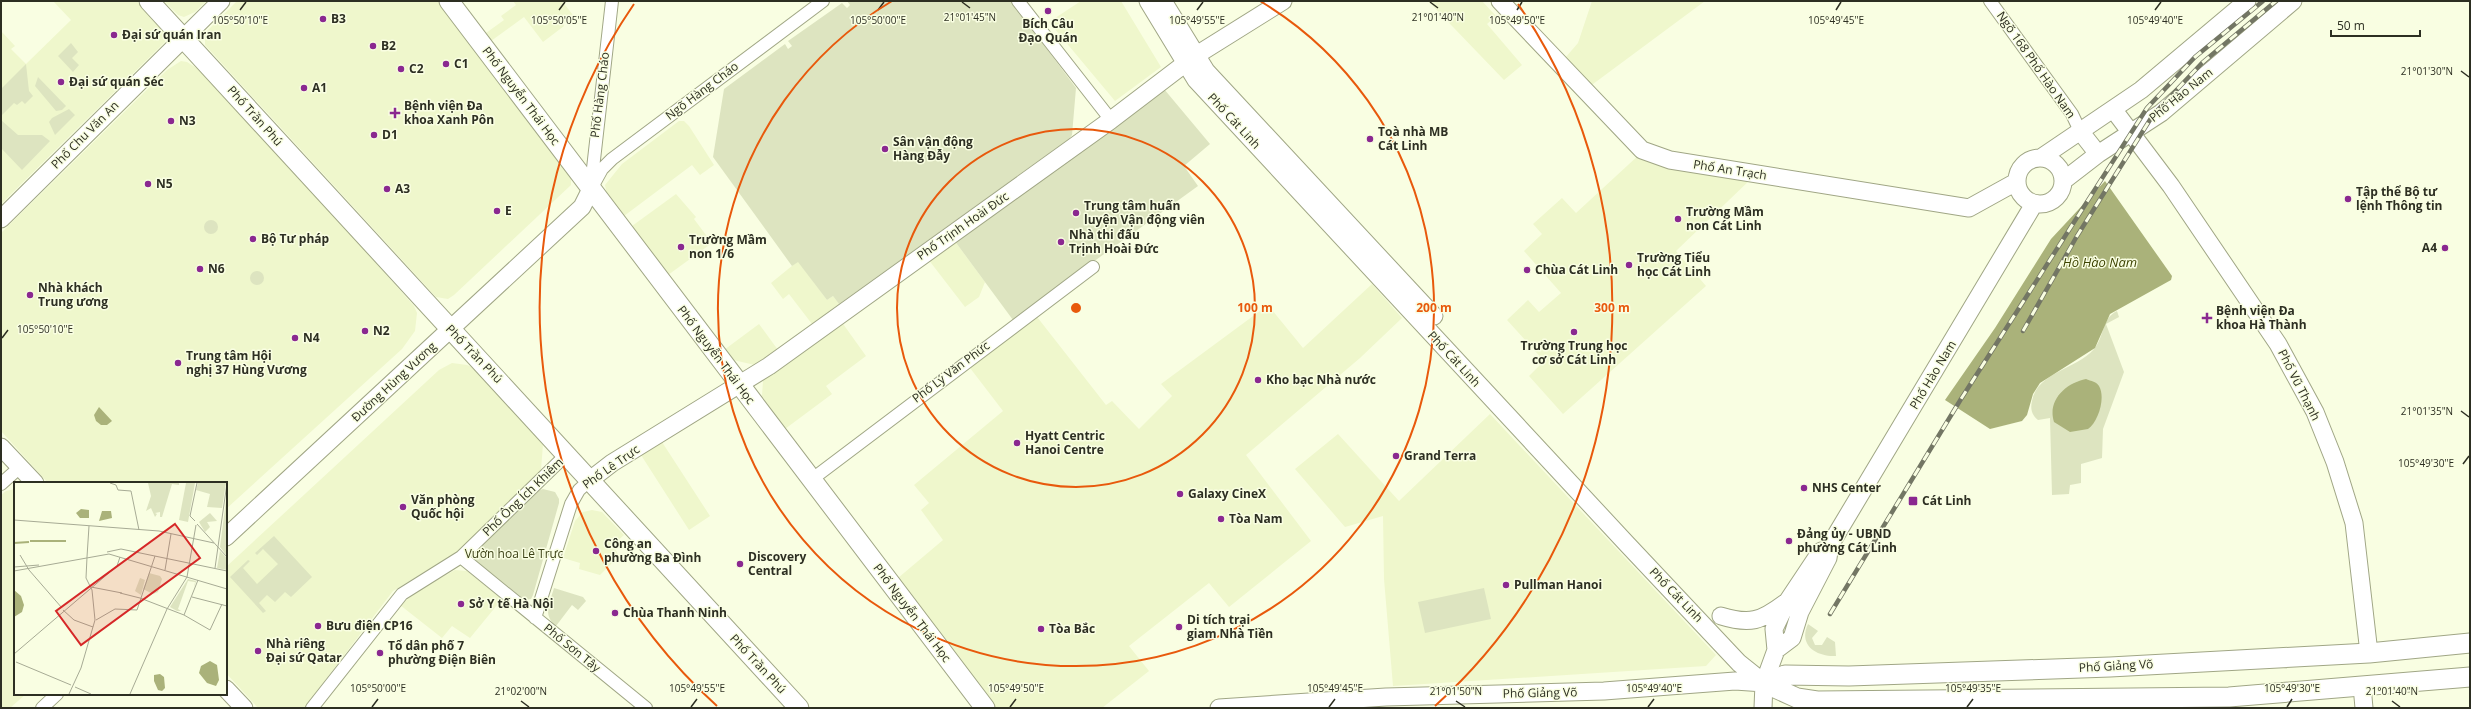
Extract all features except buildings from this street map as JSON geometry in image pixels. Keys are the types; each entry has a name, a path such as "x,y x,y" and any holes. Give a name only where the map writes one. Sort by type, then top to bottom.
{"main road":[{"name":"Phố Trần Phú","path":"149,1 590,480 792,704"},
{"name":"Phố Nguyễn Thái Học","path":"448,1 985,708"},
{"name":"Phố Giảng Võ","path":"1764,683 1776,677 1803,674 1849,676 2079,668 2369,652 2470,643"},
{"path":"2079,668 2080,698"},
{"name":"Phố Giảng Võ","path":"1764,683 1797,698 1835,701 2229,697 2470,677"},
{"path":"1812,708 1835,701"}],"street":[{"name":"Phố Chu Văn An","path":"1,219 221,1"},
{"name":"Phố Hàng Cháo","path":"590,189 612,1"},
{"name":"Ngõ Hàng Cháo","path":"590,189 602,169 612,159 822,1"},
{"path":"1018,1 1111,120"},
{"name":"Phố Cát Linh","path":"1148,1 1190,60"},
{"name":"Phố Cát Linh","path":"1162,1 1190,60 1196,80 1429,322 1739,663 1764,683"},
{"path":"1190,60 1283,1"},
{"name":"Phố An Trạch","path":"1500,1 1642,150 1670,160 1969,208 2016,182"},
{"name":"Ngõ 168 Phố Hào Nam","path":"1990,1 2072,114 2080,131"},
{"path":"2034,204 2021,197 2016,182 2021,168 2026,163 2042,157 2141,90 2247,1"},
{"name":"Phố Hào Nam","path":"1774,654 1792,638 1800,612 1828,558 1830,545 2034,204 2043,203 2055,197 2061,189 2063,181 2098,154 2161,113 2290,2"},
{"name":"Phố Trịnh Hoài Đức","path":"739,386 1111,120 1190,60"},
{"name":"Phố Vũ Thạnh","path":"2113,109 2171,186 2278,344 2315,412 2335,462 2354,523 2369,652"},
{"path":"2080,131 2098,154"},
{"path":"2042,157 2060,166 2063,181"},
{"name":"Đường Hùng Vương","path":"227,536 451,330 582,206 590,189"},
{"name":"Phố Lý Văn Phức","path":"811,480 1093,267"},
{"name":"Phố Lê Trực","path":"535,618 571,504 579,490 612,463 739,386"},
{"path":"1,447 34,482"},
{"name":"Phố Ông Ích Khiêm","path":"312,708 393,602 412,586 461,558 566,455"},
{"path":"1,484 20,467"},
{"name":"Phố Hào Nam","path":"1763,708 1764,683 1774,654 1774,629 1787,602 1819,552 1830,545"},
{"name":"Phố Sơn Tây","path":"461,558 646,708"},
{"path":"1721,616 1736,621 1753,621 1769,615 1787,602"},
{"path":"1774,654 1803,674"},
{"name":"Phố Giảng Võ","path":"1219,708 1386,697 1604,692 1735,681 1764,683"},
{"path":"2362,686 2364,708"},
{"path":"227,690 244,708"},
{"path":"42,708 56,695"}],"shaded area":[{"path":"53,1 137,1 164,30 165,42 1,204 1,31 15,46 11,49 26,64 71,20"},
{"path":"164,1 206,1 195,12 184,17 178,15"},
{"name":"Bệnh viện Đa khoa Xanh Pôn","path":"237,1 438,1 571,175 571,185 454,295 448,299 436,297 205,45 205,33"},
{"path":"513,1 562,1 573,15 563,23 564,26 543,42 524,17 491,41 486,33 504,20 501,16 516,5"},
{"path":"1081,1 1121,1 1161,67 1115,101 1049,22"},
{"path":"1428,1 1482,1 1496,16 1487,24 1522,65 1504,80"},
{"path":"1592,1 1705,1 1589,87 1565,58 1578,43"},
{"path":"181,61 187,62 198,69 335,217 414,306 417,313 415,331 402,349 227,508 227,482 47,482 1,431 1,233 167,70"},
{"path":"679,121 684,121 689,126 714,165 700,175 692,165 624,216 607,195 605,185 622,164"},
{"path":"1641,153 1752,178 1676,251 1706,286 1563,414 1529,376 1544,361 1507,320 1528,300 1539,312 1561,293 1524,251 1542,234 1533,224 1562,198 1576,213"},
{"path":"676,194 696,217 694,219 712,243 668,275 632,226"},
{"path":"954,240 985,282 979,297 965,307 928,259"},
{"path":"798,261 827,300 833,296 839,304 812,324 789,294 783,299 771,283"},
{"path":"1372,284 1402,318 1360,358 1246,455 1311,541 1229,607 1209,583 1129,646 1149,671 1102,708 996,708 898,578 943,540 921,510 929,503 914,485 1003,411 967,364 1034,313 1106,405 1112,401 1139,429 1172,396 1161,384 1268,305 1303,348"},
{"path":"841,321 866,356 826,386 832,394 785,429 762,396 763,381 765,377"},
{"path":"759,324 778,350 755,365 733,360 724,350"},
{"path":"452,363 467,365 474,368 543,444 541,470 467,546 393,591 304,708 258,708 227,674 227,566 439,370"},
{"path":"1490,414 1716,655 1706,666 1393,686 1384,579 1383,516 1345,527 1295,469 1338,434 1399,501"},
{"path":"662,442 710,516 689,530 641,455"},
{"path":"14,489 14,695 25,695 10,708 1,708 1,495 6,491"},
{"path":"592,510 602,512 624,535 613,545 619,556 600,575 579,569 580,563 563,558 575,521 583,512"},
{"path":"455,570 467,571 502,599 470,638 452,626 442,638 400,605 422,588"}],"green space":[{"name":"Sân vận động Hàng Đẫy","path":"847,1 1011,1 1076,88 1072,135 1069,139 839,304 833,296 827,300 798,262 792,266 713,157 724,89 785,44 788,49 792,46 788,41 842,3 847,8 850,5"},
{"path":"71,43 78,52 72,58 79,65 73,72 58,56"},
{"path":"26,64 29,91 33,96 25,104 22,101 17,105 14,103 1,116 1,89"},
{"path":"38,77 66,106 62,110 56,111 35,86"},
{"name":"Trung tâm huấn luyện Vận động viên","path":"1164,89 1210,144 1184,166 1198,186 1013,320 954,240"},
{"path":"69,109 75,115 55,135 49,122 52,118"},
{"path":"1,120 18,135 42,135 50,141 22,170 1,148"},
{"path":"211,220 216,222 218,227 216,232 211,234 206,232 204,227 206,222"},
{"path":"257,271 262,273 264,278 262,283 257,285 252,283 250,278 252,273"},
{"path":"2117,311 2119,317 2106,324 2124,372 2103,429 2102,458 2081,464 2081,483 2070,485 2069,494 2052,495 2050,418 2038,420 2031,409 2032,401 2036,391 2042,383 2058,372 2078,362 2094,349 2100,339 2108,318"},
{"name":"Vườn hoa Lê Trực","path":"543,489 555,492 559,499 559,503 533,595 531,599 525,600 475,560 473,555 535,492"},
{"path":"274,536 312,577 291,597 285,592 275,602 267,595 259,603 266,611 263,613 230,577 248,560 250,561 243,568 257,584 278,564 263,549 257,555 255,553"},
{"path":"554,588 583,597 586,601 578,610 572,605 556,626 552,622 548,613 549,603"},
{"path":"1484,588 1491,619 1425,633 1418,602"},
{"path":"1808,624 1818,631 1812,638 1815,645 1822,645 1827,637 1835,642 1836,656 1829,656 1816,652 1807,644 1805,638"}],"water":[{"name":"Hồ Hào Nam","path":"2105,181 2172,276 2171,280 2110,314 2095,348 2040,383 2033,394 2027,415 2022,421 1990,429 1945,400 1995,328 2051,239"},
{"path":"2086,379 2099,386 2102,397 2100,409 2092,426 2088,429 2070,432 2054,422 2053,407 2060,394 2065,389 2072,384"},
{"path":"99,407 112,421 107,425 101,425 96,421 94,415"}],"railway":[{"path":"1830,614 1961,399 2147,108 2195,57 2263,1"},
{"path":"2023,331 2077,236 2153,115 2202,63 2276,1"}],"place":[{"name":"Bích Câu Đạo Quán","path":"1048,11"},
{"name":"B3","path":"323,19"},
{"name":"Đại sứ quán Iran","path":"114,35"},
{"name":"B2","path":"373,46"},
{"name":"C1","path":"446,64"},
{"name":"C2","path":"401,69"},
{"name":"Đại sứ quán Séc","path":"61,82"},
{"name":"A1","path":"304,88"},
{"name":"Bệnh viện Đa khoa Xanh Pôn","path":"395,113"},
{"name":"N3","path":"171,121"},
{"name":"D1","path":"374,135"},
{"name":"Toà nhà MB Cát Linh","path":"1370,139"},
{"name":"Sân vận động Hàng Đẫy","path":"885,149"},
{"name":"N5","path":"148,184"},
{"name":"A3","path":"387,189"},
{"name":"Tập thể Bộ tư lệnh Thông tin","path":"2348,199"},
{"name":"E","path":"497,211"},
{"name":"Trung tâm huấn luyện Vận động viên","path":"1076,213"},
{"name":"Trường Mầm non Cát Linh","path":"1678,219"},
{"name":"Bộ Tư pháp","path":"253,239"},
{"name":"Nhà thi đấu Trịnh Hoài Đức","path":"1061,242"},
{"name":"Trường Mầm non 1/6","path":"681,247"},
{"name":"A4","path":"2445,248"},
{"name":"Trường Tiểu học Cát Linh","path":"1629,265"},
{"name":"N6","path":"200,269"},
{"name":"Chùa Cát Linh","path":"1527,270"},
{"name":"Nhà khách Trung ương","path":"30,295"},
{"name":"Bệnh viện Đa khoa Hà Thành","path":"2207,318"},
{"name":"N2","path":"365,331"},
{"name":"Trường Trung học cơ sở Cát Linh","path":"1574,332"},
{"name":"N4","path":"295,338"},
{"name":"Trung tâm Hội nghị 37 Hùng Vương","path":"178,363"},
{"name":"Kho bạc Nhà nước","path":"1258,380"},
{"name":"Hyatt Centric Hanoi Centre","path":"1017,443"},
{"name":"Grand Terra","path":"1396,456"},
{"name":"NHS Center","path":"1804,488"},
{"name":"Galaxy CineX","path":"1180,494"},
{"name":"Cát Linh","path":"1913,501"},
{"name":"Văn phòng Quốc hội","path":"403,507"},
{"name":"Tòa Nam","path":"1221,519"},
{"name":"Đảng ủy - UBND phường Cát Linh","path":"1789,541"},
{"name":"Công an phường Ba Đình","path":"596,551"},
{"name":"Discovery Central","path":"740,564"},
{"name":"Pullman Hanoi","path":"1506,585"},
{"name":"Sở Y tế Hà Nội","path":"461,604"},
{"name":"Chùa Thanh Ninh","path":"615,613"},
{"name":"Bưu điện CP16","path":"318,626"},
{"name":"Di tích trại giam Nhà Tiền","path":"1179,627"},
{"name":"Tòa Bắc","path":"1041,629"},
{"name":"Nhà riêng Đại sứ Qatar","path":"258,651"},
{"name":"Tổ dân phố 7 phường Điện Biên","path":"380,653"}]}
